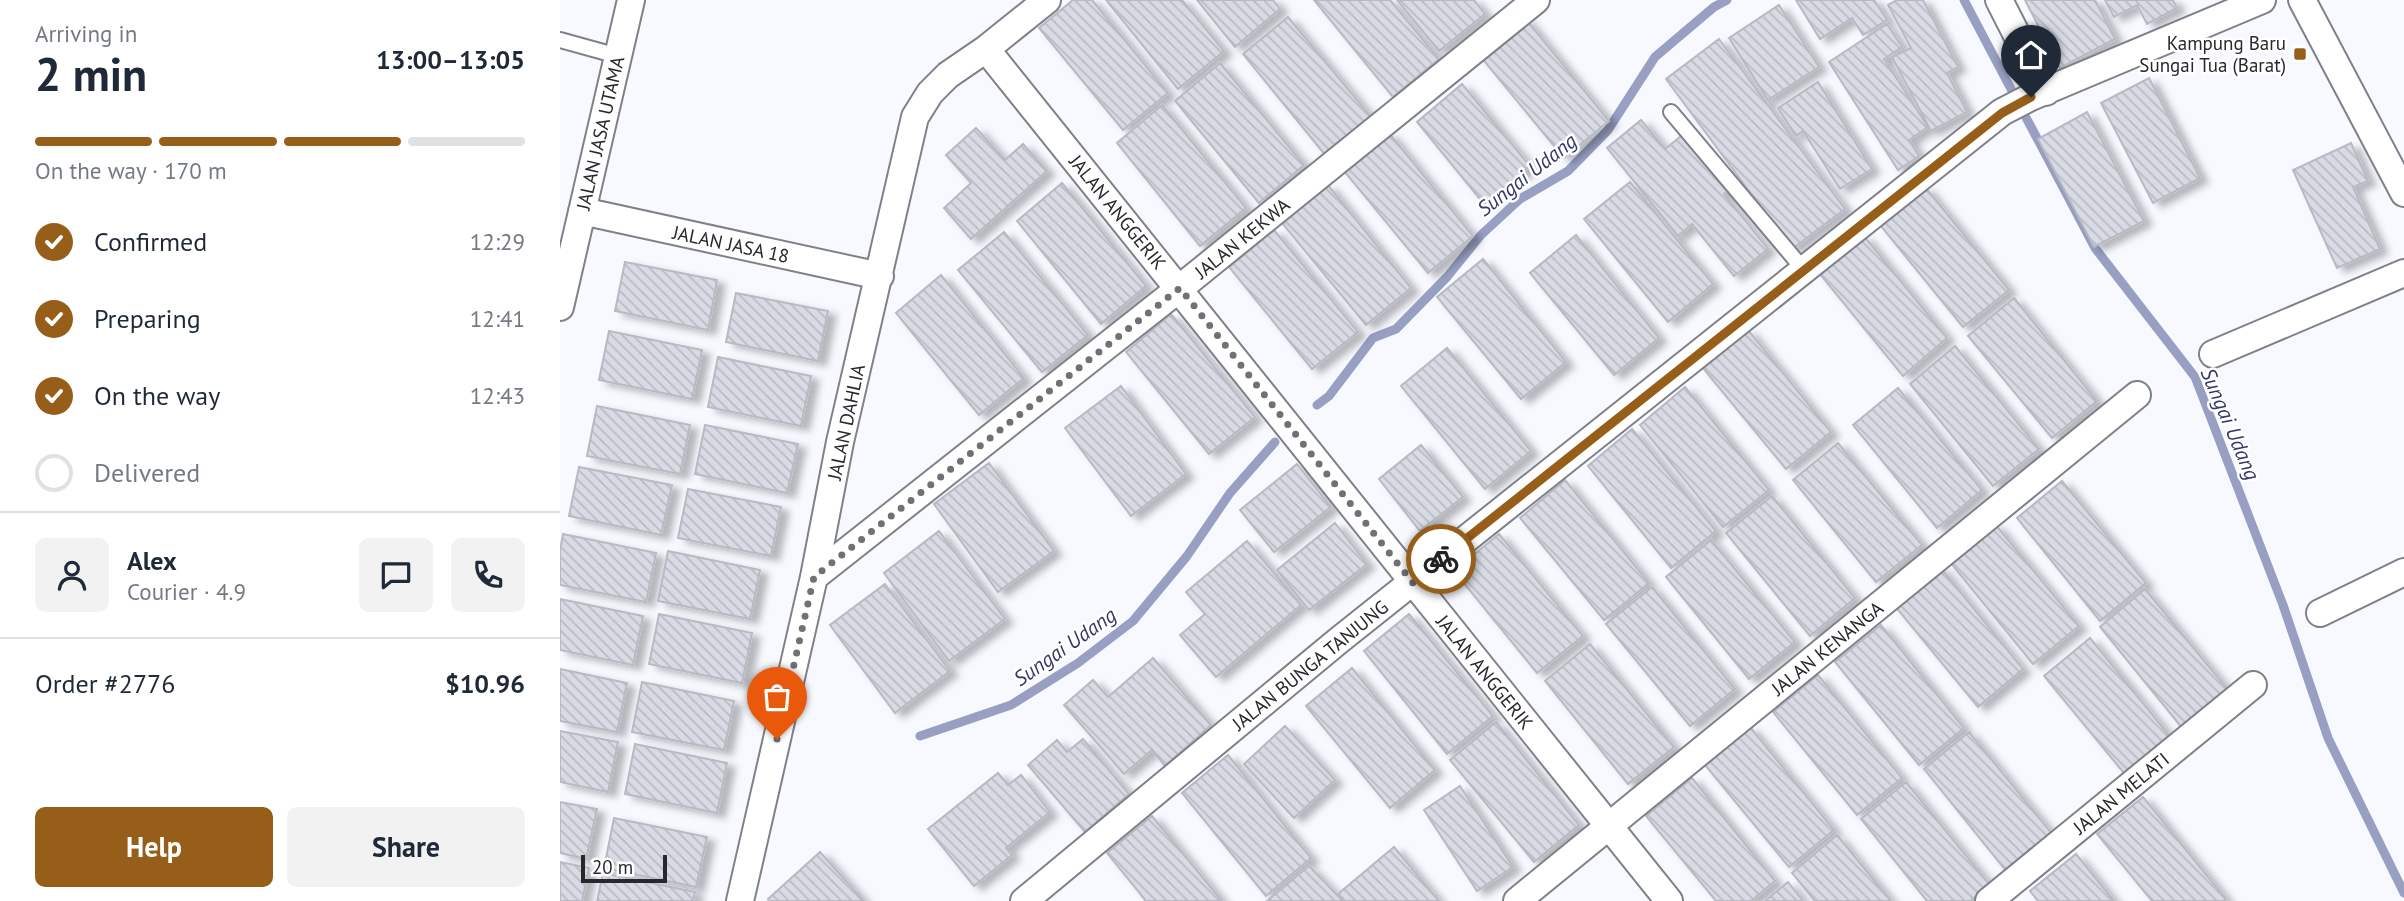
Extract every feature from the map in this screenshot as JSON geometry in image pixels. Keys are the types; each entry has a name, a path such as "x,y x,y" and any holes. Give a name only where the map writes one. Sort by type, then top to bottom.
{"street":[{"name":"JALAN JASA UTAMA","path":"560,307 631,0"},
{"name":"JALAN DAHLIA","path":"740,901 814,577 840,442 915,117 930,93 948,75 986,49 1047,0"},
{"name":"JALAN KEKWA","path":"814,577 1180,288 1536,0"},
{"path":"1999,0 2038,95"},
{"name":"JALAN BUNGA TANJUNG","path":"1024,901 1338,641 2002,113 2038,95 2262,0"},
{"path":"2302,0 2404,193"},
{"name":"JALAN ANGGERIK","path":"986,49 1669,901"},
{"name":"JALAN JASA 18","path":"582,211 880,275"},
{"path":"2213,354 2404,273"},
{"name":"JALAN KENANGA","path":"1517,901 2137,395"},
{"path":"2320,613 2404,572"},
{"name":"JALAN MELATI","path":"1989,901 2253,685"}],"lane":[{"path":"560,40 618,56"},
{"path":"1671,112 1804,270"}],"building":[{"path":"1073,0 1092,0 1168,93 1123,130 1039,28"},
{"path":"1106,0 1182,0 1224,51 1178,89"},
{"path":"1197,0 1273,0 1280,9 1235,47"},
{"path":"1314,0 1390,0 1439,59 1393,97"},
{"path":"1397,0 1474,0 1485,14 1439,51"},
{"path":"1796,0 1874,0 1887,20 1863,35 1852,18 1820,39"},
{"path":"1897,0 1923,0 1958,67 1947,73 1967,112 1931,131 1892,57 1911,48 1888,5"},
{"path":"2025,0 2095,0 2115,39 2060,68"},
{"path":"2105,0 2173,0 2177,8 2147,24 2137,5 2114,17"},
{"path":"1779,5 1819,67 1768,100 1729,38"},
{"path":"1288,17 1372,118 1326,156 1243,54"},
{"path":"1525,18 1609,121 1564,158 1480,56"},
{"path":"1887,24 1902,47 1884,59 1928,127 1909,140 1919,156 1898,170 1829,62"},
{"path":"1719,39 1845,209 1792,249 1666,79"},
{"path":"1220,63 1304,165 1259,203 1175,101"},
{"path":"2149,78 2200,178 2153,203 2101,103"},
{"path":"1818,82 1872,169 1840,189 1803,131 1796,136 1778,108"},
{"path":"1462,84 1530,166 1484,204 1417,122"},
{"path":"1162,105 1246,208 1200,246 1117,143"},
{"path":"2087,112 2144,221 2094,247 2038,139"},
{"path":"1641,120 1665,149 1686,132 1732,188 1724,194 1768,249 1734,276 1692,224 1678,236 1607,148"},
{"path":"976,128 1005,160 1023,144 1047,171 971,239 944,208 971,183 946,155"},
{"path":"1389,133 1473,236 1428,273 1344,171"},
{"path":"2351,143 2368,181 2353,187 2380,249 2337,268 2293,170"},
{"path":"1630,182 1713,284 1668,322 1584,219"},
{"path":"1062,183 1146,286 1101,324 1017,221"},
{"path":"1328,185 1411,288 1366,325 1282,223"},
{"path":"1925,187 2009,290 1963,327 1880,225"},
{"path":"1274,230 1358,332 1312,369 1229,267"},
{"path":"1004,232 1088,335 1042,372 958,270"},
{"path":"1576,235 1659,338 1614,375 1530,273"},
{"path":"1864,236 1947,338 1903,376 1819,273"},
{"path":"1483,259 1566,362 1521,399 1437,297"},
{"path":"625,262 717,280 708,330 615,311"},
{"path":"941,275 1024,378 979,415 896,313"},
{"path":"736,293 828,311 818,361 726,342"},
{"path":"2014,298 2097,401 2052,438 1968,336"},
{"path":"1171,314 1255,417 1209,454 1126,352"},
{"path":"1748,330 1831,432 1786,469 1702,367"},
{"path":"609,331 702,350 692,399 599,380"},
{"path":"1955,346 2039,449 1993,486 1910,384"},
{"path":"1447,348 1531,451 1485,489 1401,386"},
{"path":"718,357 811,376 801,426 708,407"},
{"path":"1121,386 1186,474 1131,516 1065,428"},
{"path":"1685,387 1769,490 1723,527 1640,425"},
{"path":"1898,388 1982,490 1937,528 1853,425"},
{"path":"597,406 690,425 680,474 587,456"},
{"path":"705,425 798,444 787,493 695,474"},
{"path":"1632,429 1716,531 1671,568 1588,466"},
{"path":"1838,443 1922,545 1876,582 1793,480"},
{"path":"1421,445 1463,497 1420,531 1379,479"},
{"path":"989,463 1054,551 998,592 934,504"},
{"path":"1297,464 1331,507 1274,552 1240,510"},
{"path":"579,467 672,485 661,535 569,516"},
{"path":"1565,480 1649,583 1604,620 1520,518"},
{"path":"2062,481 2146,583 2100,621 2017,518"},
{"path":"688,489 781,507 771,556 678,538"},
{"path":"1772,496 1855,598 1810,636 1726,533"},
{"path":"1335,523 1367,564 1309,610 1277,570"},
{"path":"1995,524 2079,626 2033,664 1949,561"},
{"path":"939,531 1005,619 949,661 884,573"},
{"path":"563,534 656,553 646,602 560,585"},
{"path":"1499,534 1583,636 1537,673 1454,571"},
{"path":"1711,540 1795,642 1749,679 1666,577"},
{"path":"1247,541 1301,605 1216,677 1180,635 1205,614 1186,592"},
{"path":"668,551 760,570 750,619 658,601"},
{"path":"1940,567 2023,669 1978,707 1894,605"},
{"path":"885,584 950,671 895,713 830,625"},
{"path":"1652,587 1735,689 1690,726 1606,624"},
{"path":"2145,589 2229,691 2183,729 2100,627"},
{"path":"560,599 643,616 633,665 560,650"},
{"path":"659,614 752,633 742,683 649,664"},
{"path":"1409,614 1493,716 1447,754 1364,651"},
{"path":"1881,625 1964,728 1919,765 1835,662"},
{"path":"2090,638 2173,740 2128,778 2044,676"},
{"path":"1590,644 1674,747 1628,784 1545,681"},
{"path":"1153,658 1211,725 1165,766 1152,750 1124,774 1064,705 1093,680 1108,697"},
{"path":"1352,668 1435,770 1390,808 1306,706"},
{"path":"560,669 627,683 617,732 560,721"},
{"path":"1818,675 1902,778 1857,815 1773,712"},
{"path":"642,682 734,701 724,750 632,732"},
{"path":"1496,722 1579,825 1534,862 1450,760"},
{"path":"1285,726 1335,780 1294,818 1244,764"},
{"path":"1750,727 1834,830 1789,867 1705,765"},
{"path":"560,731 618,742 608,792 560,782"},
{"path":"1969,732 2053,835 2007,872 1924,769"},
{"path":"1083,739 1129,794 1085,832 1028,765 1057,740 1067,752"},
{"path":"635,744 727,763 717,813 625,794"},
{"path":"1228,755 1311,858 1266,896 1182,793"},
{"path":"998,773 1008,785 1021,775 1050,812 1006,848 1012,855 974,886 928,829"},
{"path":"1692,778 1775,881 1751,901 1716,901 1646,816"},
{"path":"1906,782 1990,885 1970,901 1927,901 1861,819"},
{"path":"1460,786 1513,867 1477,891 1424,810"},
{"path":"2143,797 2226,899 2224,901 2152,901 2097,834"},
{"path":"560,802 597,809 586,859 560,853"},
{"path":"1152,816 1222,901 1146,901 1107,853"},
{"path":"614,818 707,837 696,887 604,868"},
{"path":"1837,835 1891,901 1815,901 1792,873"},
{"path":"1394,847 1439,901 1343,901 1338,894"},
{"path":"820,852 864,901 769,901 768,899"},
{"path":"2076,854 2114,901 2038,901 2030,891"},
{"path":"560,862 589,868 582,901 560,901"},
{"path":"1309,866 1343,901 1267,901"},
{"path":"603,873 695,892 693,901 597,901"},
{"path":"1788,882 1803,901 1765,901"}],"waterway":[{"name":"Sungai Udang","path":"1317,405 1329,396 1373,338 1396,329 1447,277 1481,235 1520,199 1568,171 1608,130 1655,57 1714,7 1727,0"},
{"name":"Sungai Udang","path":"1964,0 2095,248 2195,377 2283,605 2328,738 2404,893"},
{"name":"Sungai Udang","path":"920,736 1011,705 1078,663 1133,621 1187,556 1230,493 1275,442"}],"way so far":[{"path":"777,739 814,577 1180,288 1413,583 1441,559"}],"place":[{"name":"Kampung Baru Sungai Tua (Barat)","path":"2300,54"}],"route":[{"path":"1441,559 2002,113 2031,97"}]}
